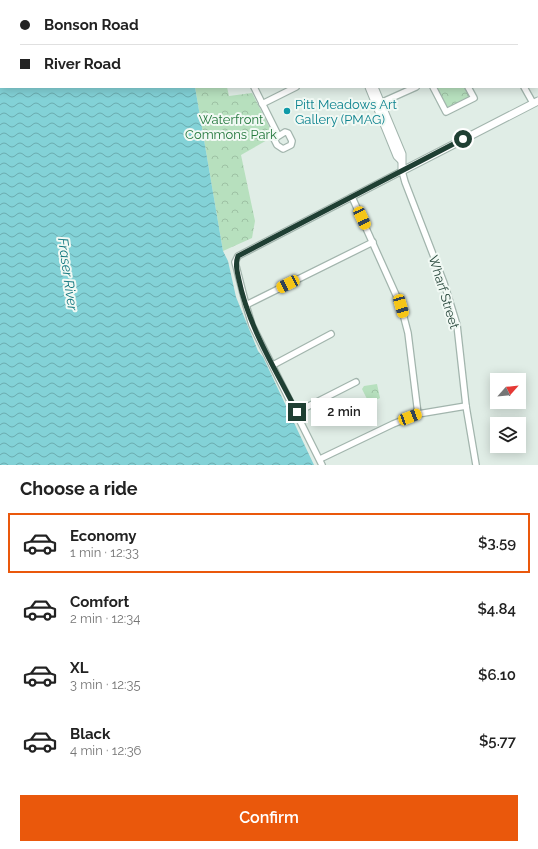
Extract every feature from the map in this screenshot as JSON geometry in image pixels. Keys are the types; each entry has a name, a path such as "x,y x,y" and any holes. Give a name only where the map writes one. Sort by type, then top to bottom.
{"street":[{"path":"254,88 278,135"},
{"path":"262,104 294,88"},
{"path":"370,88 379,104"},
{"path":"374,88 397,156 401,160 402,171"},
{"path":"379,104 414,88"},
{"path":"434,88 446,112 474,98 469,88"},
{"path":"322,465 273,364 258,337 246,305 235,262 238,256 535,102 525,88"},
{"name":"Wharf Street","path":"402,171 452,306 476,465"},
{"path":"352,196 397,295 408,333 418,414"},
{"path":"246,305 373,242"},
{"path":"273,364 331,334"},
{"path":"297,412 356,382"},
{"path":"320,459 393,424 418,414 466,406"}],"green space":[{"name":"Waterfront Commons Park","path":"195,88 227,88 229,96 252,93 272,132 269,139 241,155 255,221 252,238 223,251"},
{"path":"437,88 466,88 471,97 448,109"},
{"path":"377,384 380,398 369,403 362,389 364,386"}],"water":[{"name":"Fraser River","path":"0,88 195,88 223,251 228,261 236,297 258,351 263,357 314,465 0,465"}],"place":[{"name":"Pitt Meadows Art Gallery (PMAG)","path":"287,111"}],"route":[{"path":"297,412 252,326 235,262 238,256 463,139"}]}
